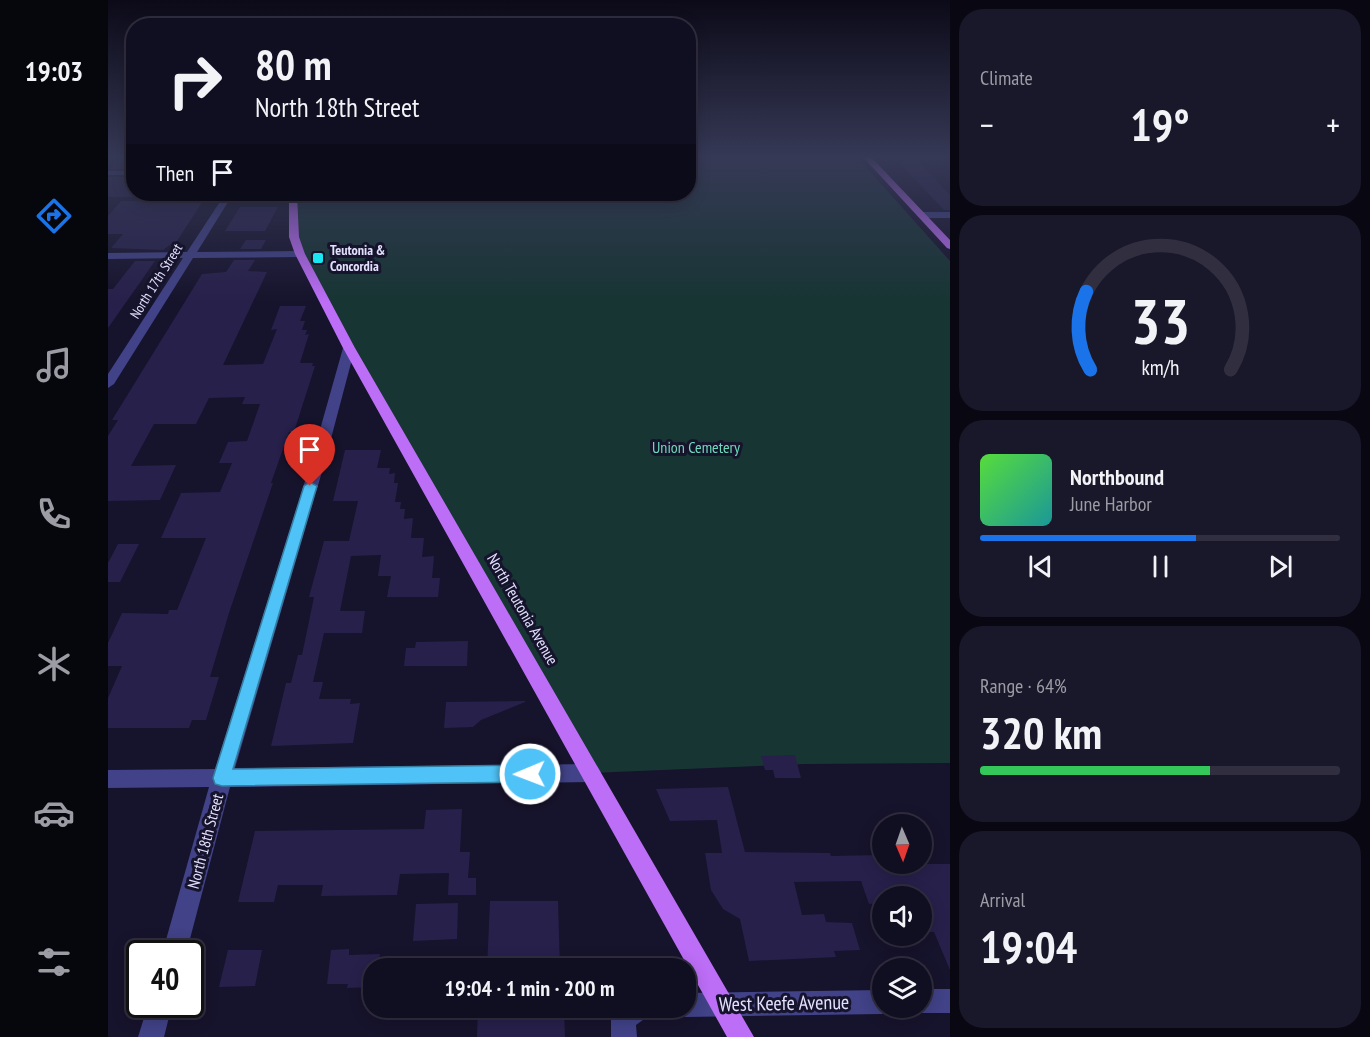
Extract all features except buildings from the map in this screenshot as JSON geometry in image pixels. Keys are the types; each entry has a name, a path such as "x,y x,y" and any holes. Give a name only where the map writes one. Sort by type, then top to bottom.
{"main road":[{"name":"North Teutonia Avenue","path":"293,205 294,237 300,254 349,348 741,1037"},
{"path":"912,205 950,246"}],"street":[{"name":"North 17th Street","path":"108,384 222,205"},
{"path":"921,215 950,215"},
{"path":"108,256 300,254"},
{"name":"North 18th Street","path":"178,940 222,778 349,348"},
{"path":"108,779 591,773"},
{"path":"932,1001 950,1001"},
{"name":"West Keefe Avenue","path":"696,1005 872,1002"},
{"path":"151,1037 156,1018"}],"green space":[{"name":"Union Cemetery","path":"293,205 900,205 950,261 950,763 804,764 591,773 300,254"}],"place":[{"name":"Teutonia & Concordia","path":"318,258"}],"route":[{"path":"310,486 222,778 530,774"}]}
